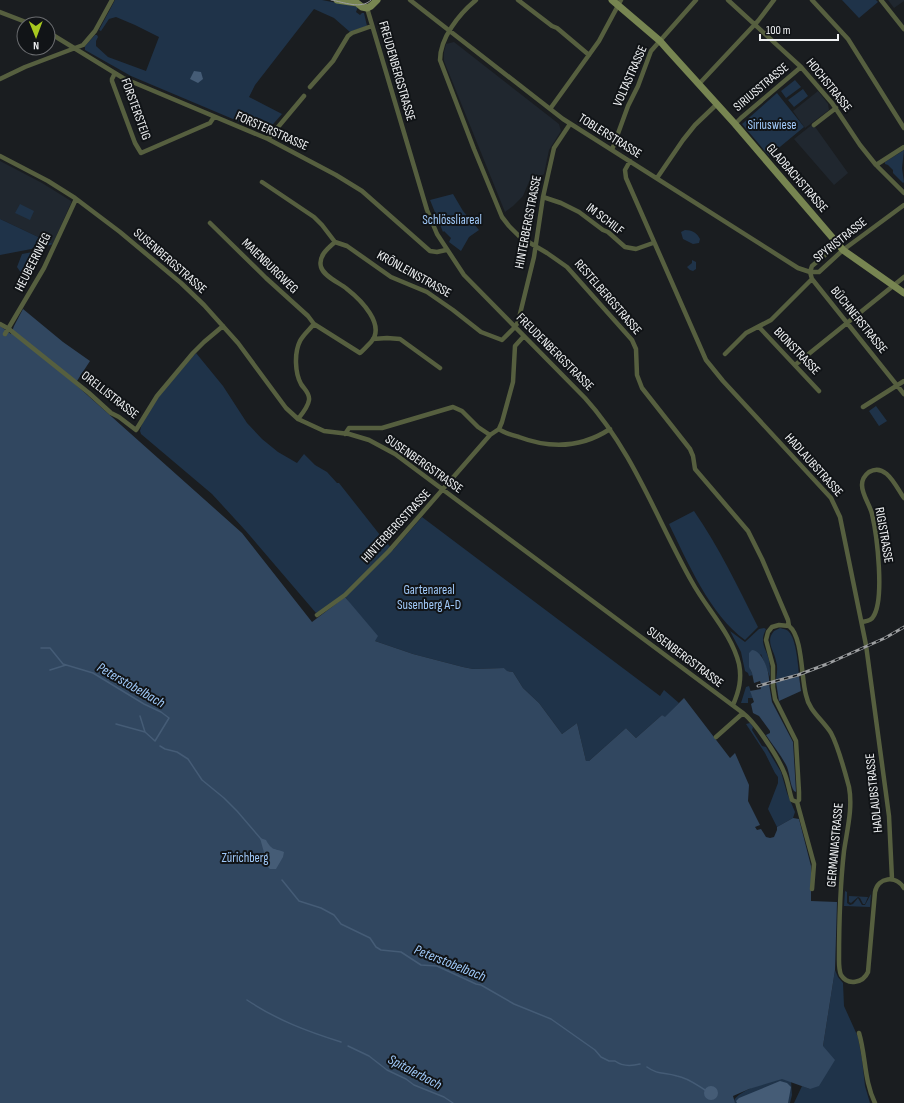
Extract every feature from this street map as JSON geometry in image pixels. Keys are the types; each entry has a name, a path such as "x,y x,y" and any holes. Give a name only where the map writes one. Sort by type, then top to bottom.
{"street":[{"path":"0,79 25,67 83,45 89,40 102,21 112,0"},
{"path":"337,0 359,2 362,7 367,8 377,0"},
{"name":"TOBLERSTRASSE","path":"410,0 570,124 798,268 810,272"},
{"name":"RESTELBERGSTRASSE","path":"476,0 470,5 449,31 441,44 440,60 468,134 502,216 514,232 526,242 547,253 567,267 632,340 636,349 637,375 642,388 690,449 695,469 748,531 762,559 788,620 789,626"},
{"path":"518,0 552,26 557,28 589,55"},
{"name":"GLADBACHSTRASSE","path":"612,0 620,3 660,40 735,124 843,250 904,293"},
{"name":"VOLTASTRASSE","path":"612,150 628,106 638,86 651,51 696,0"},
{"name":"HOCHSTRASSE","path":"728,0 801,68 836,108 860,145 876,165 904,193"},
{"path":"699,84 774,0"},
{"path":"812,0 848,39 904,128"},
{"path":"881,0 904,29"},
{"path":"550,109 605,31 620,3"},
{"name":"FREUDENBERGSTRASSE","path":"367,8 427,210 434,228 446,250 474,287 585,398 624,449 693,583 733,647 739,663 740,680 738,695 733,705"},
{"path":"0,12 16,18"},
{"path":"310,87 333,61 348,36 352,33 372,26"},
{"name":"FORSTERSTRASSE","path":"56,37 123,78 268,139 350,183 383,208 430,251 437,252 446,250"},
{"name":"SIRIUSSTRASSE","path":"735,124 801,68"},
{"name":"FORSTERSTEIG","path":"115,73 112,77 112,82 135,143 142,153 210,123 214,117"},
{"path":"268,139 304,96"},
{"path":"657,178 695,125 717,104"},
{"path":"814,125 836,108"},
{"name":"HINTERBERGSTRASSE","path":"515,327 519,318 536,247 554,148 570,124"},
{"path":"876,165 904,147"},
{"name":"SUSENBERGSTRASSE","path":"0,156 48,181 76,199 120,232 172,275 204,305 238,343 286,408 298,419 324,431 369,440 389,450 714,693 733,705"},
{"name":"HADLAUBSTRASSE","path":"630,161 625,170 626,178 702,353 711,368 828,495 835,505 840,517 862,622 889,816 892,879"},
{"path":"262,182 314,217 322,225 335,242 322,255 322,269 329,276 348,289 360,301 372,316 376,324 373,339 362,352 358,352 314,324 303,336 300,342 296,364 298,376 302,386 309,394 310,399 298,419"},
{"path":"271,188 274,183"},
{"name":"IM SCHILF","path":"544,197 579,212 608,232 625,247 636,249 653,242"},
{"name":"HEUBEERIWEG","path":"5,334 44,268 76,199"},
{"name":"SPYRISTRASSE","path":"725,354 746,333 771,320 812,279 810,272 819,272 843,250 904,205"},
{"name":"MAIENBURGWEG","path":"210,223 266,278 308,316 314,324"},
{"name":"KRÖNLEINSTRASSE","path":"335,242 347,246 391,276 427,292 475,328 487,335 502,340 515,327"},
{"path":"810,272 812,266 838,244"},
{"path":"795,365 904,278"},
{"name":"BÜCHNERSTRASSE","path":"812,279 904,394"},
{"name":"ORELLISTRASSE","path":"0,324 9,329 89,393 111,413 136,430 157,396 193,353 223,326"},
{"name":"BIONSTRASSE","path":"759,326 819,391"},
{"path":"524,336 515,346 512,382 499,429 505,433 528,441 544,444 566,445 588,441 601,436 610,429"},
{"path":"373,339 400,339 440,368"},
{"path":"863,407 904,381"},
{"path":"345,434 349,428 382,428 453,408 462,411 478,427 490,435"},
{"name":"HINTERBERGSTRASSE","path":"317,615 336,602 354,586 389,551 444,490 490,435 499,429"},
{"name":"RIGISTRASSE","path":"862,622 870,620 875,614 880,590 880,576 872,514 862,489 864,478 870,472 881,470 888,475 904,498"},
{"path":"789,626 779,625 772,627 768,632 766,640 773,666 773,687 775,699 796,741 799,792 799,800 797,802 814,864 812,888"},
{"name":"GERMANIASTRASSE","path":"789,626 795,635 799,650 804,688 808,704 832,735 840,757 850,796 850,816 844,851 841,889 839,940 840,971 842,976 849,981 860,981 866,977 868,972 875,889 882,881 892,879"},
{"path":"733,705 754,724 780,763 786,776 792,800 797,802"},
{"path":"716,737 743,713"},
{"path":"892,879 896,880 904,887"},
{"path":"859,1033 869,1090 875,1103"}],"shaded area":[{"path":"888,0 904,0 904,1 894,8"},
{"path":"454,42 559,124 561,131 549,150 544,174 528,184 523,196 505,212 444,61 446,44"},
{"path":"194,71 201,72 203,79 198,83 190,79"},
{"path":"818,91 828,104 829,110 805,128 793,111"},
{"path":"813,124 848,173 834,185 794,139"},
{"path":"0,161 42,183 71,201 53,244 0,219"},
{"path":"260,838 266,840 272,848 284,852 283,857 276,869 270,869 268,867"},
{"path":"780,1081 787,1083 791,1087 788,1103 737,1103 736,1101 739,1098"},
{"path":"711,1086 716,1088 718,1093 716,1098 711,1100 706,1098 704,1093 706,1088"}],"green space":[{"path":"115,0 322,0 358,7 356,12 360,15 364,13 367,26 350,32 334,18 314,9 255,85 249,97 282,114 267,131 264,132 131,76 85,50 85,46 95,35 97,35 96,46 108,57 146,71 159,37 116,17 109,19 101,31 99,30"},
{"path":"842,0 876,0 878,2 859,18"},
{"path":"795,80 801,87 786,98 781,91"},
{"path":"803,89 808,96 794,107 788,100"},
{"name":"Siriuswiese","path":"777,93 804,127 769,156 742,124"},
{"path":"904,150 902,168 903,183 893,173 893,170 885,164 885,162"},
{"name":"Schlössliareal","path":"453,194 463,211 479,230 469,237 461,251 449,242 451,238 444,231 443,232 430,200"},
{"path":"20,204 34,211 30,220 15,213"},
{"path":"0,219 53,244 0,255"},
{"path":"685,230 692,231 696,234 700,239 699,243 693,244 683,239 681,232"},
{"path":"43,250 28,283 17,267 22,254"},
{"path":"692,260 696,262 696,269 693,271 687,267 692,263"},
{"name":"Zürichberg","path":"23,309 63,342 90,361 75,384 242,533 312,622 345,597 378,636 375,641 413,654 463,667 473,669 504,668 507,671 513,672 523,688 539,703 562,734 577,723 586,761 589,761 626,728 636,738 662,715 665,717 684,698 730,758 735,753 749,785 748,801 760,825 755,827 757,830 761,829 766,837 774,837 777,827 793,818 799,819 811,866 811,901 837,902 835,970 823,1046 835,1060 819,1086 810,1089 782,1079 749,1089 733,1096 735,1103 0,1103 0,326 11,334"},
{"name":"Gartenareal Susenberg A-D","path":"196,353 223,386 247,423 262,439 278,452 297,463 304,454 315,465 327,472 337,483 339,483 393,550 422,517 660,696 664,690 679,703 665,718 662,715 636,738 626,728 589,761 586,761 577,723 562,734 539,703 523,688 513,672 506,671 504,668 473,669 463,667 413,654 375,641 344,595 316,613 212,494 141,434 140,431 143,422 156,401"},
{"path":"876,406 887,421 879,426 869,411"},
{"path":"694,511 736,582 758,627 745,640 732,629 710,602 669,524"},
{"path":"780,628 788,631 791,635 796,652 799,674 776,680 777,666 770,638 774,631"},
{"path":"759,629 766,629 763,642 769,660 770,677 761,654 750,669 753,675 749,676 745,671 741,652 730,631 745,642"},
{"path":"752,650 759,654 765,663 769,682 761,684 760,681 754,683 749,667 749,653"},
{"path":"799,676 801,691 779,701 776,682"},
{"path":"769,684 772,702 793,742 796,792 793,789 785,763 766,735 770,733 770,731 759,716 753,713 751,704 754,702 750,691 761,689 760,686"},
{"path":"749,686 753,698 748,698 748,703 741,703 746,687"},
{"path":"750,723 753,727 752,730 762,746 766,747 781,772 787,793 795,812 793,818 777,827 768,809 778,783 778,777 765,753 746,724"},
{"path":"845,891 847,892 847,903 850,905 853,904 858,898 862,905 865,905 871,894 870,907 844,906"},
{"path":"849,896 868,897 865,904 863,904 858,897 851,903 849,902"},
{"path":"835,970 843,983 844,1006 858,1037 865,1086 870,1103 794,1103 802,1086 810,1089 823,1046"},
{"path":"782,1076 791,1080 792,1095 790,1103 735,1103 734,1101 736,1097 741,1093"}],"waterway":[{"name":"Peterstobelbach","path":"41,648 50,648 63,664 93,673 169,718 155,741 145,732 140,716"},
{"path":"50,670 66,665"},
{"path":"116,724 145,732"},
{"name":"Peterstobelbach","path":"160,746 177,752 188,759 202,780 224,798 261,839"},
{"name":"Peterstobelbach","path":"282,880 299,901 321,908 334,915 341,924 370,938 376,947 381,950 401,952 421,965 437,966 481,985 514,1004 551,1019 595,1050 601,1057 609,1061 615,1061 628,1066 640,1064"},
{"name":"Spitalerbach","path":"247,1000 292,1024 341,1042"},
{"name":"Spitalerbach","path":"348,1046 369,1056 387,1070 406,1079 414,1085 444,1097 453,1103"},
{"name":"Peterstobelbach","path":"647,1067 651,1070 685,1078 705,1090"}],"tram line":[{"path":"331,0 357,5 367,3 371,0"}],"railway":[{"path":"758,686 798,675 827,664 885,638 904,627"}]}
